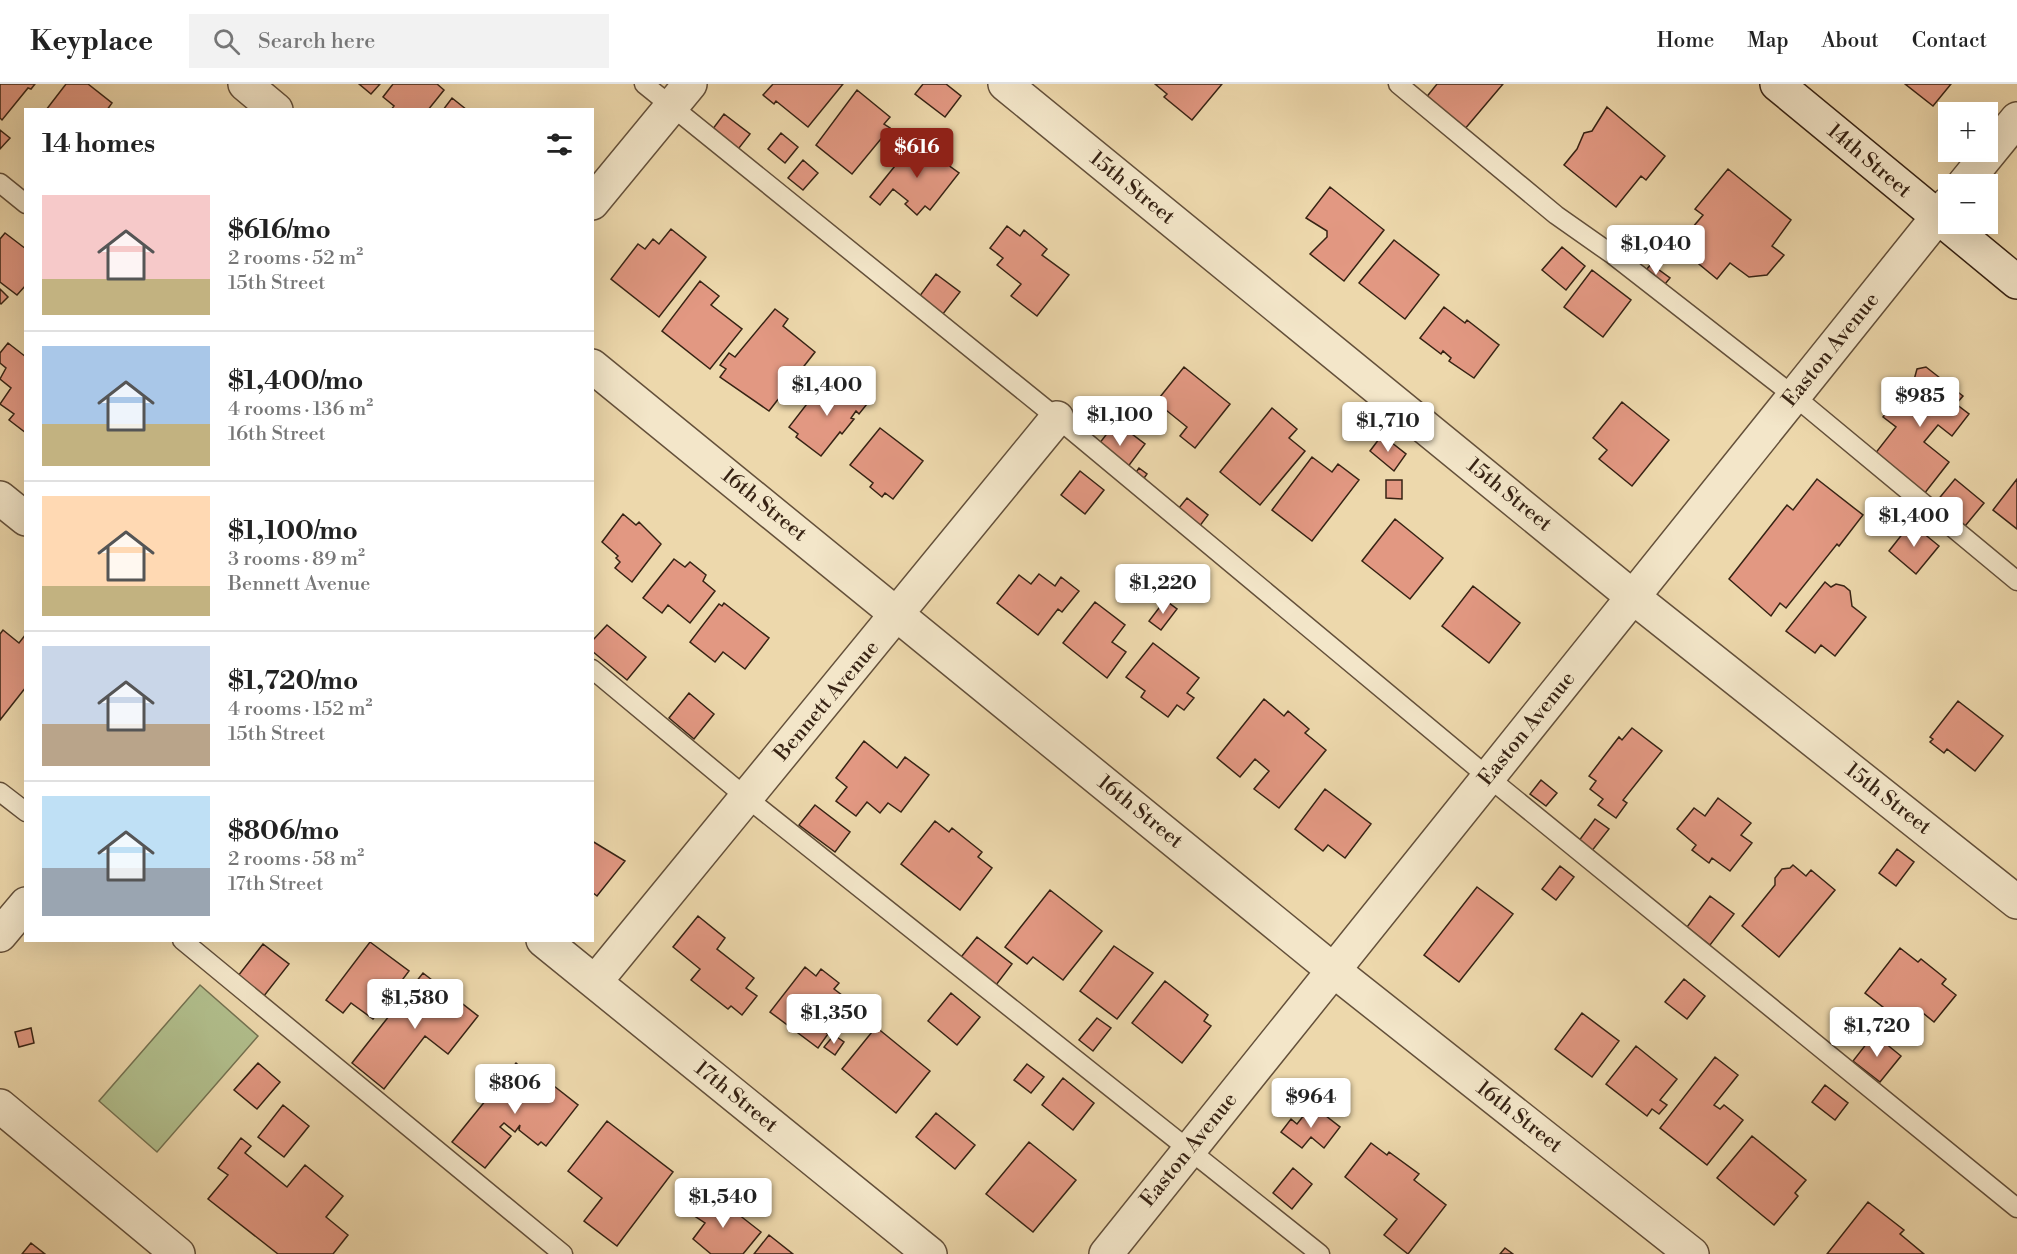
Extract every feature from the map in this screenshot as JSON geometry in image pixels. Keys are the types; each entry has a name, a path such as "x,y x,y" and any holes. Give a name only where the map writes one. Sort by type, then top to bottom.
{"street":[{"path":"245,84 274,108"},
{"name":"15th Street","path":"1005,84 1633,597 2017,902"},
{"name":"14th Street","path":"1777,84 1938,207"},
{"path":"594,201 681,95"},
{"path":"1972,174 2017,119"},
{"name":"Easton Avenue","path":"1106,1254 1938,217"},
{"name":"14th Street","path":"1967,234 2017,282"},
{"name":"16th Street","path":"594,368 1333,970 1692,1254"},
{"name":"Bennett Avenue","path":"595,982 1057,418"},
{"path":"0,498 24,517"},
{"path":"0,935 24,906"},
{"name":"17th Street","path":"545,942 930,1254"},
{"path":"0,1106 178,1254"}],"lane":[{"path":"644,84 681,95 1057,418 1488,777 2017,1208"},
{"path":"1398,84 1556,215 1613,255 1794,396 2017,581"},
{"path":"0,183 24,202"},
{"path":"594,671 747,798 1320,1254"},
{"path":"0,792 24,811"},
{"path":"184,942 563,1254"}],"green space":[{"path":"200,985 258,1036 157,1152 99,1101"}],"building":[{"path":"0,84 35,84 31,89 28,88 2,120 0,118"},
{"path":"66,84 88,84 112,103 108,108 48,108"},
{"path":"359,84 380,84 371,94"},
{"path":"393,84 437,84 444,90 430,108 392,108 394,106 383,97"},
{"path":"773,84 843,84 808,127 776,101 774,104 763,95"},
{"path":"923,84 946,84 961,96 945,117 915,94"},
{"path":"1155,84 1222,84 1192,120 1164,97 1167,94"},
{"path":"1437,84 1503,84 1464,130 1425,99"},
{"path":"1905,84 1951,84 1933,106"},
{"path":"857,90 890,117 884,124 890,128 852,174 816,145"},
{"path":"452,98 464,108 444,108"},
{"path":"1607,107 1665,156 1646,180 1641,176 1616,207 1564,165 1577,149 1584,133 1592,131"},
{"path":"724,114 750,134 735,153 709,134"},
{"path":"0,130 10,138 0,149"},
{"path":"781,133 798,147 785,163 768,149"},
{"path":"915,141 959,173 930,210 925,206 917,215 905,204 908,201 893,189 880,205 870,197"},
{"path":"803,160 818,173 803,190 788,178"},
{"path":"1728,169 1791,220 1772,246 1784,255 1767,275 1749,277 1730,263 1717,279 1677,246 1703,215 1695,209"},
{"path":"1330,187 1384,230 1344,281 1310,254 1327,237 1327,231 1306,218"},
{"path":"1007,226 1020,236 1024,230 1047,249 1042,255 1069,275 1037,316 1011,296 1021,284 997,265 1003,258 990,248"},
{"path":"671,229 706,257 659,317 611,279 638,244 645,249 653,239 659,244"},
{"path":"5,233 24,247 24,287 17,295 0,282 0,239"},
{"path":"1394,240 1439,275 1405,319 1359,283"},
{"path":"1562,247 1585,266 1566,290 1542,270"},
{"path":"1651,264 1670,278 1661,289 1642,275"},
{"path":"1592,270 1631,300 1603,337 1564,307"},
{"path":"936,274 960,292 939,319 916,301"},
{"path":"700,281 719,296 711,305 742,329 710,369 662,331"},
{"path":"0,289 8,297 1,304 0,303"},
{"path":"1444,307 1465,323 1467,320 1499,345 1474,378 1449,361 1451,358 1443,351 1441,354 1420,338"},
{"path":"775,309 788,319 783,326 815,352 769,411 720,377 726,369 720,365 729,353 735,357"},
{"path":"8,343 24,355 24,431 9,420 14,414 0,404 11,388 0,379 6,368 0,363 0,353"},
{"path":"1184,367 1230,404 1195,448 1180,436 1187,427 1156,402"},
{"path":"1926,367 1963,396 1956,404 1969,414 1952,436 1938,425 1924,442 1949,462 1924,494 1874,455 1896,427 1883,417 1888,411 1888,404 1894,397 1901,395 1914,380 1917,369"},
{"path":"849,383 868,398 865,403 867,404 859,414 856,411 851,418 854,419 821,456 796,437 798,434 789,427 820,387 836,400"},
{"path":"1622,402 1669,440 1632,486 1599,459 1607,450 1593,438"},
{"path":"1272,408 1297,429 1289,438 1305,451 1260,505 1220,472"},
{"path":"1116,422 1145,444 1124,472 1095,449"},
{"path":"880,428 923,461 893,499 885,493 882,497 870,487 873,483 850,465"},
{"path":"1382,435 1406,454 1394,471 1370,451"},
{"path":"1312,457 1332,472 1338,464 1359,480 1312,541 1272,510"},
{"path":"1139,468 1147,474 1140,484 1132,478"},
{"path":"1080,471 1104,490 1085,514 1061,495"},
{"path":"1817,479 1863,515 1786,608 1780,603 1771,616 1729,579 1787,505 1793,510"},
{"path":"1955,479 1984,503 1961,531 1932,507"},
{"path":"2017,479 2017,529 1993,510"},
{"path":"1386,480 1402,480 1402,499 1386,498"},
{"path":"1187,498 1208,515 1196,531 1174,514"},
{"path":"623,514 636,525 639,522 661,544 632,582 615,568 620,562 616,558 618,556 602,542"},
{"path":"1395,519 1443,558 1410,599 1362,561"},
{"path":"1911,523 1939,546 1916,574 1889,551"},
{"path":"674,559 685,567 690,562 706,575 703,581 715,591 690,623 668,605 662,613 643,598"},
{"path":"1039,574 1055,586 1061,577 1079,591 1062,612 1058,609 1038,635 997,603 1019,575 1031,584"},
{"path":"1825,582 1831,587 1836,584 1844,586 1850,591 1852,606 1866,617 1835,656 1821,645 1815,653 1786,631"},
{"path":"1473,586 1520,623 1489,663 1442,626"},
{"path":"1165,600 1177,609 1161,630 1149,621"},
{"path":"1095,602 1125,625 1112,642 1126,652 1107,678 1063,643"},
{"path":"724,603 769,638 745,669 723,652 715,662 690,642 719,604 722,606"},
{"path":"607,625 646,657 627,680 594,653 594,639"},
{"path":"3,630 19,643 24,637 24,690 0,720 0,634"},
{"path":"1153,643 1199,678 1187,693 1194,698 1184,710 1177,705 1168,717 1141,697 1145,691 1126,677"},
{"path":"689,693 714,714 694,739 669,718"},
{"path":"1264,699 1284,716 1288,711 1309,729 1305,733 1326,750 1279,808 1254,789 1269,771 1255,759 1240,777 1217,758"},
{"path":"1958,701 2003,736 1975,771 1947,749 1944,753 1930,742 1933,739 1930,737"},
{"path":"1632,728 1662,751 1623,800 1627,803 1616,818 1598,805 1603,799 1590,789 1596,781 1589,776 1619,737 1622,740"},
{"path":"864,741 897,768 905,757 929,775 901,812 888,803 880,813 867,802 856,816 836,801 847,787 836,778"},
{"path":"1541,780 1557,793 1546,806 1530,794"},
{"path":"1325,789 1371,824 1345,858 1328,845 1323,851 1295,829"},
{"path":"1718,798 1751,823 1741,835 1752,843 1730,871 1712,858 1709,863 1692,850 1696,845 1677,829 1694,808 1705,816"},
{"path":"815,805 850,832 835,852 799,825"},
{"path":"1595,819 1609,829 1591,852 1578,842"},
{"path":"935,821 949,832 952,828 982,852 978,857 992,868 960,910 901,864"},
{"path":"594,842 625,861 597,896 594,894"},
{"path":"1897,849 1914,862 1896,886 1879,873"},
{"path":"1793,865 1806,876 1811,870 1835,890 1779,957 1742,926 1775,885 1775,878 1782,869"},
{"path":"1560,866 1574,877 1556,900 1542,889"},
{"path":"1477,887 1513,914 1459,982 1424,955"},
{"path":"1050,890 1102,931 1063,980 1033,957 1027,964 1005,947"},
{"path":"1710,896 1734,914 1710,945 1687,927"},
{"path":"698,916 725,938 717,949 754,978 746,988 757,996 742,1015 731,1006 728,1009 691,980 700,969 673,947"},
{"path":"977,937 1012,964 993,989 958,961"},
{"path":"370,942 409,971 373,1019 351,1003 343,1013 326,1000"},
{"path":"263,944 289,964 260,1001 234,981"},
{"path":"1114,946 1153,973 1117,1019 1080,991"},
{"path":"1900,948 1918,962 1921,959 1946,979 1942,984 1956,995 1934,1022 1918,1009 1906,1025 1865,993"},
{"path":"805,967 816,976 821,969 839,983 834,989 847,999 824,1031 828,1034 818,1048 770,1012"},
{"path":"423,973 478,1016 448,1054 425,1036 384,1089 352,1063"},
{"path":"1684,979 1705,996 1687,1019 1665,1002"},
{"path":"1165,981 1208,1015 1204,1021 1211,1026 1182,1063 1132,1023"},
{"path":"951,993 980,1017 957,1045 928,1021"},
{"path":"1582,1013 1619,1041 1592,1077 1555,1049"},
{"path":"1097,1018 1111,1028 1093,1051 1079,1040"},
{"path":"876,1027 930,1071 896,1113 842,1069"},
{"path":"31,1028 34,1043 19,1047 15,1032"},
{"path":"1874,1034 1901,1056 1880,1082 1853,1061"},
{"path":"834,1035 844,1042 835,1055 824,1047"},
{"path":"1636,1046 1677,1079 1660,1100 1667,1105 1659,1114 1652,1109 1647,1116 1606,1084"},
{"path":"1715,1057 1738,1075 1714,1105 1720,1109 1724,1105 1743,1120 1707,1165 1660,1128"},
{"path":"258,1063 280,1082 257,1109 234,1090"},
{"path":"516,1063 525,1071 528,1066 543,1078 540,1082 551,1091 554,1086 578,1105 546,1146 541,1142 538,1145 519,1130 520,1125 515,1132 504,1123 500,1127 511,1136 485,1168 452,1142"},
{"path":"1027,1064 1044,1077 1031,1093 1014,1080"},
{"path":"1063,1078 1094,1103 1073,1130 1042,1105"},
{"path":"1825,1085 1848,1103 1835,1120 1812,1102"},
{"path":"283,1105 309,1126 284,1157 258,1137"},
{"path":"1312,1105 1340,1127 1324,1148 1311,1137 1302,1148 1281,1132 1291,1119 1297,1124"},
{"path":"936,1113 975,1145 955,1169 916,1137"},
{"path":"607,1121 673,1172 617,1246 584,1221 602,1198 568,1171"},
{"path":"1752,1136 1806,1180 1795,1193 1798,1196 1774,1225 1717,1178"},
{"path":"241,1138 251,1146 245,1153 287,1187 305,1165 343,1196 326,1217 348,1235 333,1254 278,1254 208,1199 228,1175 218,1168"},
{"path":"1029,1142 1076,1180 1033,1232 986,1194"},
{"path":"1371,1143 1387,1155 1389,1152 1419,1174 1414,1180 1446,1205 1408,1254 1384,1235 1397,1219 1345,1177"},
{"path":"1293,1168 1312,1184 1292,1209 1273,1193"},
{"path":"711,1193 761,1232 743,1254 711,1254 693,1239 705,1223 693,1215"},
{"path":"1868,1202 1904,1230 1900,1234 1924,1254 1827,1254"},
{"path":"769,1235 793,1254 754,1254"},
{"path":"31,1243 45,1254 22,1254"},
{"path":"1505,1248 1513,1254 1500,1254"}]}
